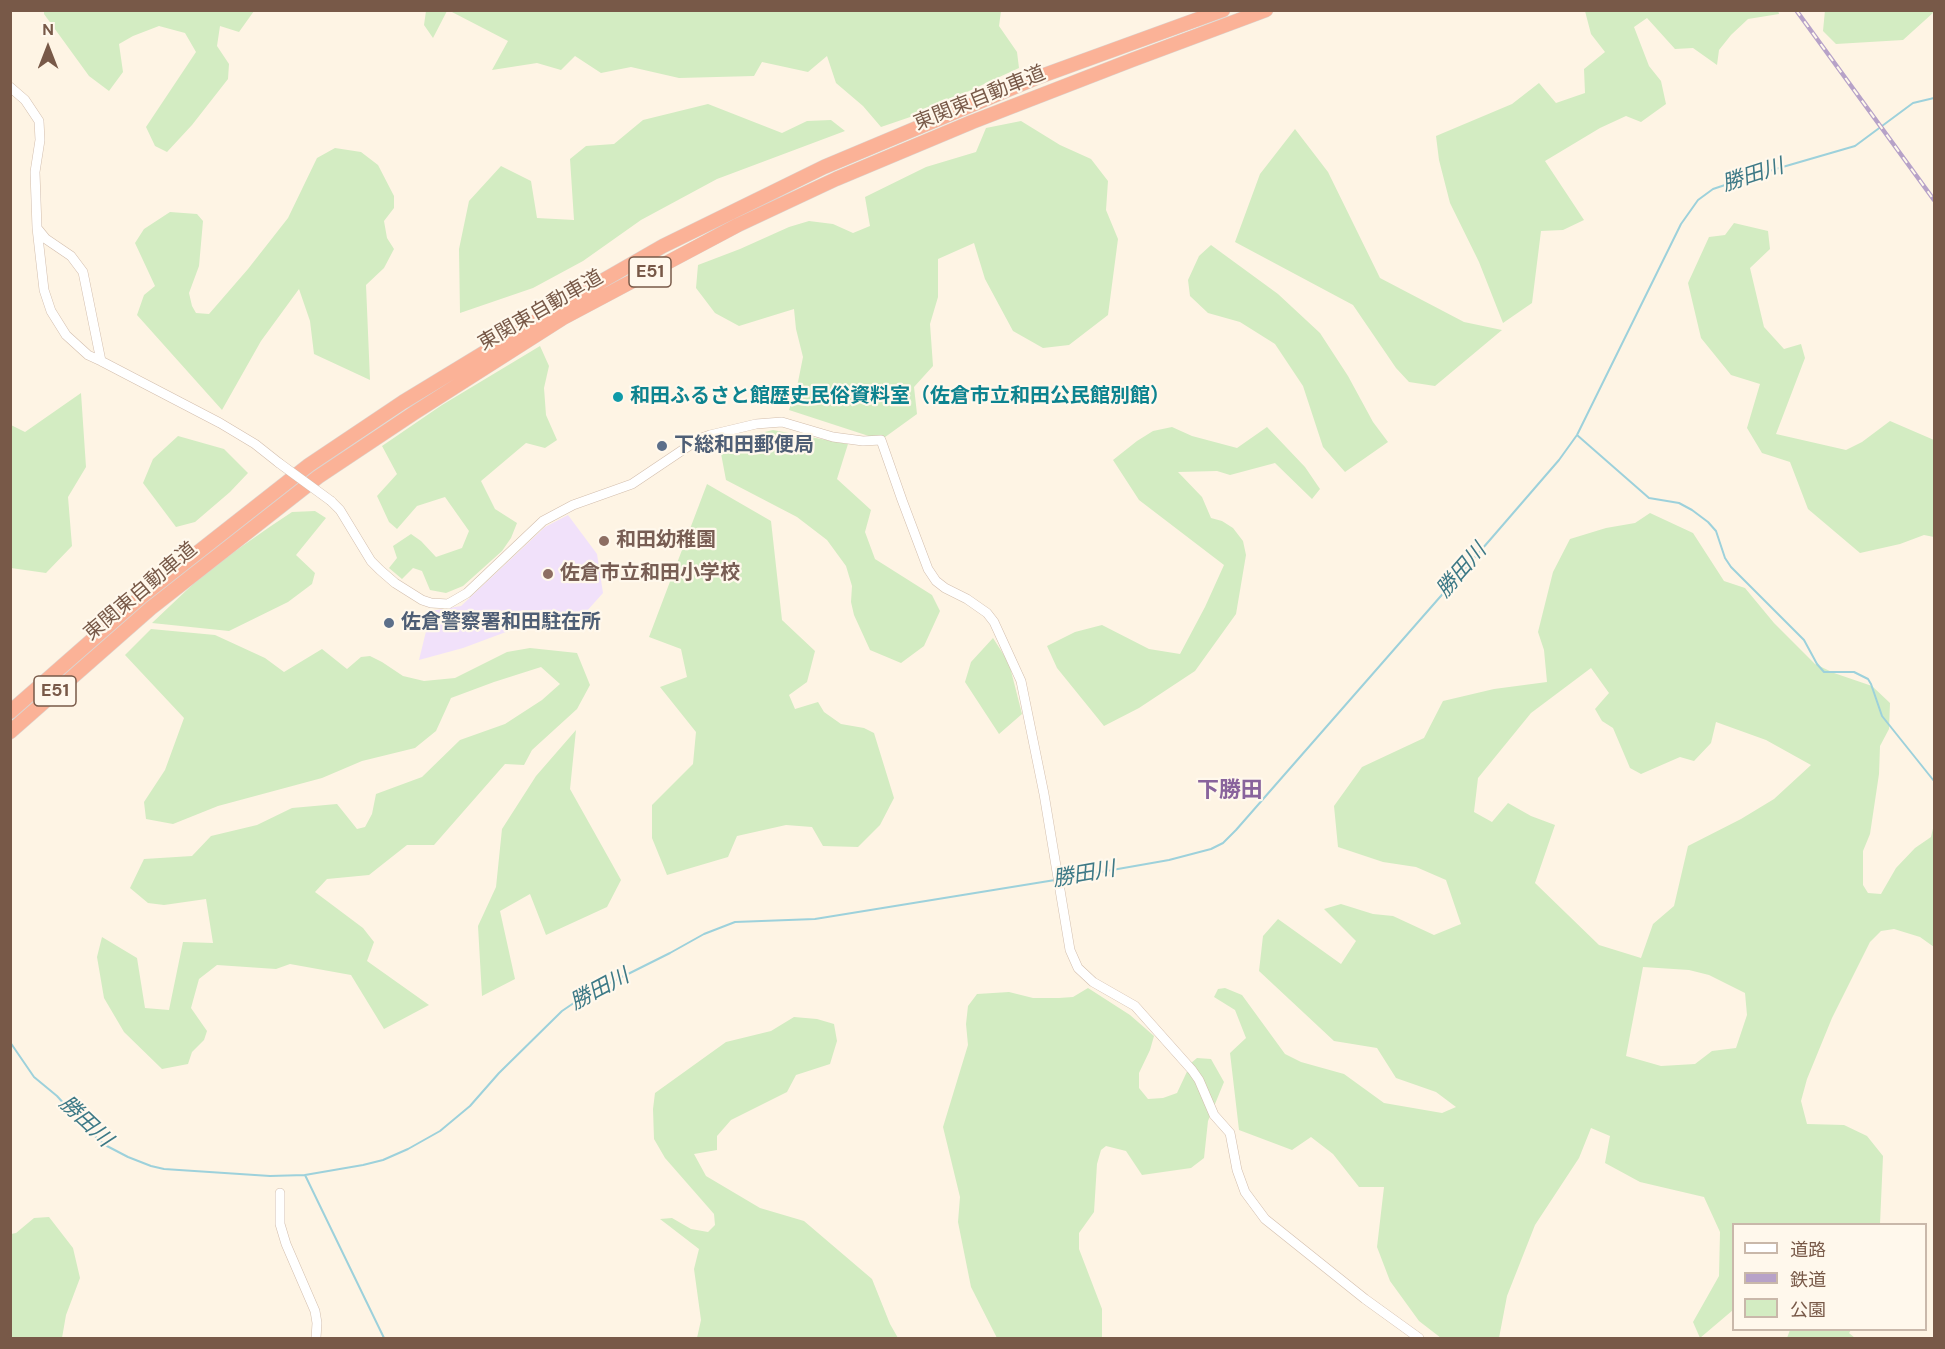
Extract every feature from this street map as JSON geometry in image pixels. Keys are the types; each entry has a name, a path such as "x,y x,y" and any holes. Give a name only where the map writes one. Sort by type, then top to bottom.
{"highway":[{"name":"東関東自動車道","path":"10,712 90,640 210,541 319,459 433,382 663,246 824,166 1036,78 1223,10"},
{"name":"東関東自動車道","path":"10,732 100,652 219,553 318,477 563,318 738,225 836,179 993,114 1266,10"}],"street":[{"path":"10,87 34,112 39,121 40,140 34,172 44,290 51,311 66,335 88,355 220,423 255,444 331,501 340,510 371,561 422,600 448,604 456,601 543,521 573,505 632,484 699,439 710,435 756,424 782,422 833,437 863,441 881,440 928,569 936,581 945,588 967,599 987,613 994,622 1021,681 1043,789 1070,950 1078,968 1093,982 1135,1006 1196,1075 1214,1115 1230,1133 1237,1170 1245,1192 1265,1219 1365,1299 1419,1338"},
{"path":"37,228 46,239 71,256 83,272 101,361"},
{"path":"280,1193 280,1224 286,1244 315,1311 316,1338"}],"shaded area":[{"name":"佐倉市立和田小学校","path":"568,515 597,554 603,593 569,631 514,629 463,648 419,660 431,611 461,606 545,527"}],"green space":[{"path":"44,10 254,11 239,32 220,26 217,46 229,64 228,79 192,125 167,152 155,146 146,127 196,52 185,33 159,26 119,44 123,72 109,91 89,76 44,14"},
{"path":"1778,10 1779,14 1748,19 1719,50 1717,65 1693,48 1675,49 1647,18 1634,27 1649,66 1661,81 1666,104 1641,122 1626,116 1600,128 1545,161 1584,220 1563,230 1541,231 1532,303 1503,323 1479,262 1450,203 1439,160 1436,136 1512,104 1539,83 1556,103 1585,93 1584,69 1605,52 1591,34 1585,11"},
{"path":"1825,10 1934,10 1934,12 1903,40 1836,44 1823,31"},
{"path":"426,11 447,11 433,38 424,25"},
{"path":"450,11 1001,11 999,26 1017,52 1019,68 919,114 881,127 863,106 836,83 827,56 808,72 762,62 754,76 679,78 631,67 601,73 575,56 561,70 537,63 492,70 508,41"},
{"path":"708,104 782,133 807,121 831,120 845,131 717,179 641,220 583,261 533,288 460,313 459,249 469,201 501,166 531,181 537,218 574,220 570,159 586,146 614,144 643,120"},
{"path":"1021,121 1060,145 1091,159 1108,181 1106,210 1118,239 1108,315 1069,345 1043,348 1013,331 985,279 974,243 938,259 938,297 930,324 933,366 914,387 917,414 881,440 789,410 803,357 794,309 739,326 715,313 696,288 698,265 809,221 833,224 853,233 870,226 865,197 926,167 976,152 986,128"},
{"path":"1295,129 1328,172 1380,278 1464,322 1502,330 1435,386 1409,382 1396,368 1353,305 1235,242 1260,174"},
{"path":"335,148 361,152 378,165 394,196 394,208 384,221 387,238 394,249 384,268 366,285 370,380 314,354 310,321 299,289 261,341 222,410 137,315 144,295 155,286 135,243 144,229 170,212 197,214 203,221 199,266 189,293 196,313 209,314 288,218 317,158"},
{"path":"1734,223 1768,231 1770,249 1750,268 1764,327 1784,349 1801,344 1805,358 1776,434 1846,450 1862,442 1890,421 1934,440 1934,537 1924,535 1900,544 1860,553 1808,509 1790,462 1762,453 1747,428 1760,384 1731,375 1701,338 1688,283 1709,237 1725,235"},
{"path":"1211,245 1278,294 1320,333 1348,376 1373,422 1388,442 1345,472 1323,447 1303,386 1275,344 1240,322 1208,313 1190,296 1188,280 1199,256"},
{"path":"540,346 549,366 544,388 546,415 557,440 545,448 526,443 481,481 495,509 517,523 511,538 502,551 463,586 446,593 430,590 422,571 413,568 402,579 389,568 397,558 393,546 411,534 436,557 462,548 469,531 445,497 417,506 397,529 389,522 377,496 397,474 382,446 442,405"},
{"path":"81,393 86,467 68,497 72,546 46,573 11,568 11,425 25,432"},
{"path":"1172,427 1192,436 1237,448 1267,427 1305,467 1320,489 1312,499 1275,463 1230,475 1217,471 1178,472 1202,497 1211,518 1222,521 1233,528 1243,541 1246,555 1236,614 1195,671 1139,708 1104,726 1057,668 1047,646 1075,632 1102,625 1149,649 1180,654 1224,565 1139,500 1113,460 1153,431"},
{"path":"773,430 848,444 837,479 871,510 865,532 875,559 932,595 940,611 924,646 901,663 870,650 854,615 851,602 852,586 846,566 827,540 797,517 726,480 719,443"},
{"path":"178,436 224,449 248,473 195,522 176,527 143,483 153,459"},
{"path":"707,484 771,521 782,620 815,651 807,682 789,695 795,709 818,702 824,712 841,724 864,728 874,733 894,798 880,825 858,847 823,846 812,827 786,825 737,836 728,857 667,875 652,838 652,805 693,764 696,732 660,687 687,677 681,649 649,637"},
{"path":"315,511 326,518 296,555 315,573 312,584 288,602 229,631 152,623 208,570 271,526 292,512"},
{"path":"1650,513 1693,533 1724,581 1745,588 1774,623 1815,664 1872,686 1890,703 1889,729 1880,746 1879,774 1870,834 1863,851 1863,885 1868,893 1881,894 1896,868 1915,848 1931,837 1934,824 1934,947 1920,937 1894,929 1881,931 1870,942 1832,1018 1807,1079 1801,1101 1807,1124 1844,1125 1867,1136 1883,1156 1880,1223 1732,1223 1732,1311 1700,1338 1693,1322 1719,1276 1720,1232 1704,1197 1640,1182 1605,1163 1610,1136 1591,1128 1579,1158 1535,1225 1507,1296 1499,1338 1441,1338 1419,1321 1390,1281 1377,1247 1384,1187 1359,1187 1333,1154 1311,1137 1292,1150 1239,1130 1230,1053 1246,1038 1235,1010 1214,997 1218,989 1225,988 1242,995 1285,1054 1301,1062 1344,1074 1384,1103 1442,1113 1456,1107 1436,1092 1396,1078 1377,1048 1334,1041 1259,971 1263,936 1278,919 1341,964 1356,941 1324,909 1341,904 1373,914 1393,916 1434,935 1461,924 1446,880 1416,867 1383,862 1338,847 1334,806 1362,767 1424,738 1443,701 1494,689 1547,682 1544,650 1538,632 1553,572 1570,539 1606,528 1635,523","holes":["1591,668 1609,693 1595,709 1602,721 1613,728 1630,768 1641,774 1680,757 1694,761 1711,743 1716,722 1766,740 1811,765 1774,799 1688,846 1674,906 1653,924 1641,958 1599,945 1535,883 1555,825 1531,816 1508,803 1492,822 1474,812 1478,778 1531,713","1643,967 1689,970 1709,975 1745,993 1747,1015 1736,1048 1712,1051 1695,1064 1661,1066 1626,1056"]},
{"path":"151,629 215,635 265,658 284,672 322,649 347,669 361,657 370,656 403,676 424,681 455,678 507,652 530,648 577,653 590,685 577,709 532,750 524,765 505,764 434,845 407,845 369,875 327,879 315,892 363,928 374,942 367,961 429,1005 384,1029 351,975 290,964 276,969 217,965 199,979 191,1008 207,1031 204,1040 192,1052 188,1064 162,1069 124,1032 104,998 97,957 102,937 137,958 145,1008 169,1010 183,942 213,943 206,899 164,905 148,903 130,888 144,859 192,856 211,836 257,825 292,808 337,804 357,829 365,827 372,814 376,794 422,777 460,740 505,724 542,700 560,684 541,667 494,682 451,698 436,731 415,748 362,761 322,778 218,806 173,824 146,819 144,802 165,770 184,718 125,655"},
{"path":"993,638 1009,663 1022,714 999,734 965,682 971,662"},
{"path":"576,730 570,789 621,880 607,907 546,935 530,894 500,911 515,979 482,996 478,926 496,887 502,829 536,776"},
{"path":"1088,988 1130,1015 1154,1036 1139,1073 1139,1088 1148,1099 1163,1098 1177,1093 1191,1063 1197,1058 1211,1059 1224,1082 1208,1121 1204,1158 1191,1168 1142,1175 1126,1151 1106,1146 1101,1150 1097,1164 1094,1212 1079,1233 1079,1249 1102,1309 1102,1338 997,1338 971,1287 958,1222 960,1197 943,1127 968,1045 966,1024 968,1006 977,994 1009,992 1033,998 1059,998 1073,997"},
{"path":"794,1017 817,1019 834,1024 837,1041 830,1064 796,1075 787,1092 731,1120 717,1136 717,1150 694,1154 706,1176 760,1208 804,1221 872,1279 898,1338 697,1338 701,1320 694,1269 699,1249 660,1219 672,1218 691,1229 708,1232 715,1225 714,1214 665,1158 654,1139 655,1093 726,1042 771,1031"},
{"path":"49,1217 73,1248 80,1278 66,1315 62,1338 11,1338 11,1234 16,1233 34,1218"},
{"path":"1790,1331 1850,1331 1849,1333 1855,1338 1787,1338"}],"waterway":[{"name":"勝田川","path":"1061,879 1169,860 1211,849 1223,843 1236,830 1559,460 1577,435 1681,224 1698,200 1713,189 1855,146 1913,103 1934,98"},
{"path":"1577,435 1649,498 1679,503 1708,522 1716,531 1725,558 1731,567 1804,640 1824,672 1854,672 1868,679 1882,716 1934,781"},
{"name":"勝田川","path":"10,1042 34,1077 57,1096 87,1129 105,1145 128,1157 164,1169 270,1176 305,1175 383,1160 440,1131 470,1106 499,1073 562,1011 584,996 704,934 735,922 815,919 1055,880"},
{"path":"305,1175 384,1338"}],"railway":[{"path":"1796,10 1934,200"}],"place":[{"name":"和田ふるさと館歴史民俗資料室（佐倉市立和田公民館別館）","path":"618,397"},
{"name":"下総和田郵便局","path":"662,446"},
{"name":"和田幼稚園","path":"604,541"},
{"name":"佐倉市立和田小学校","path":"548,574"},
{"name":"佐倉警察署和田駐在所","path":"389,623"}],"district":[{"name":"下勝田","path":"1230,791"}]}
